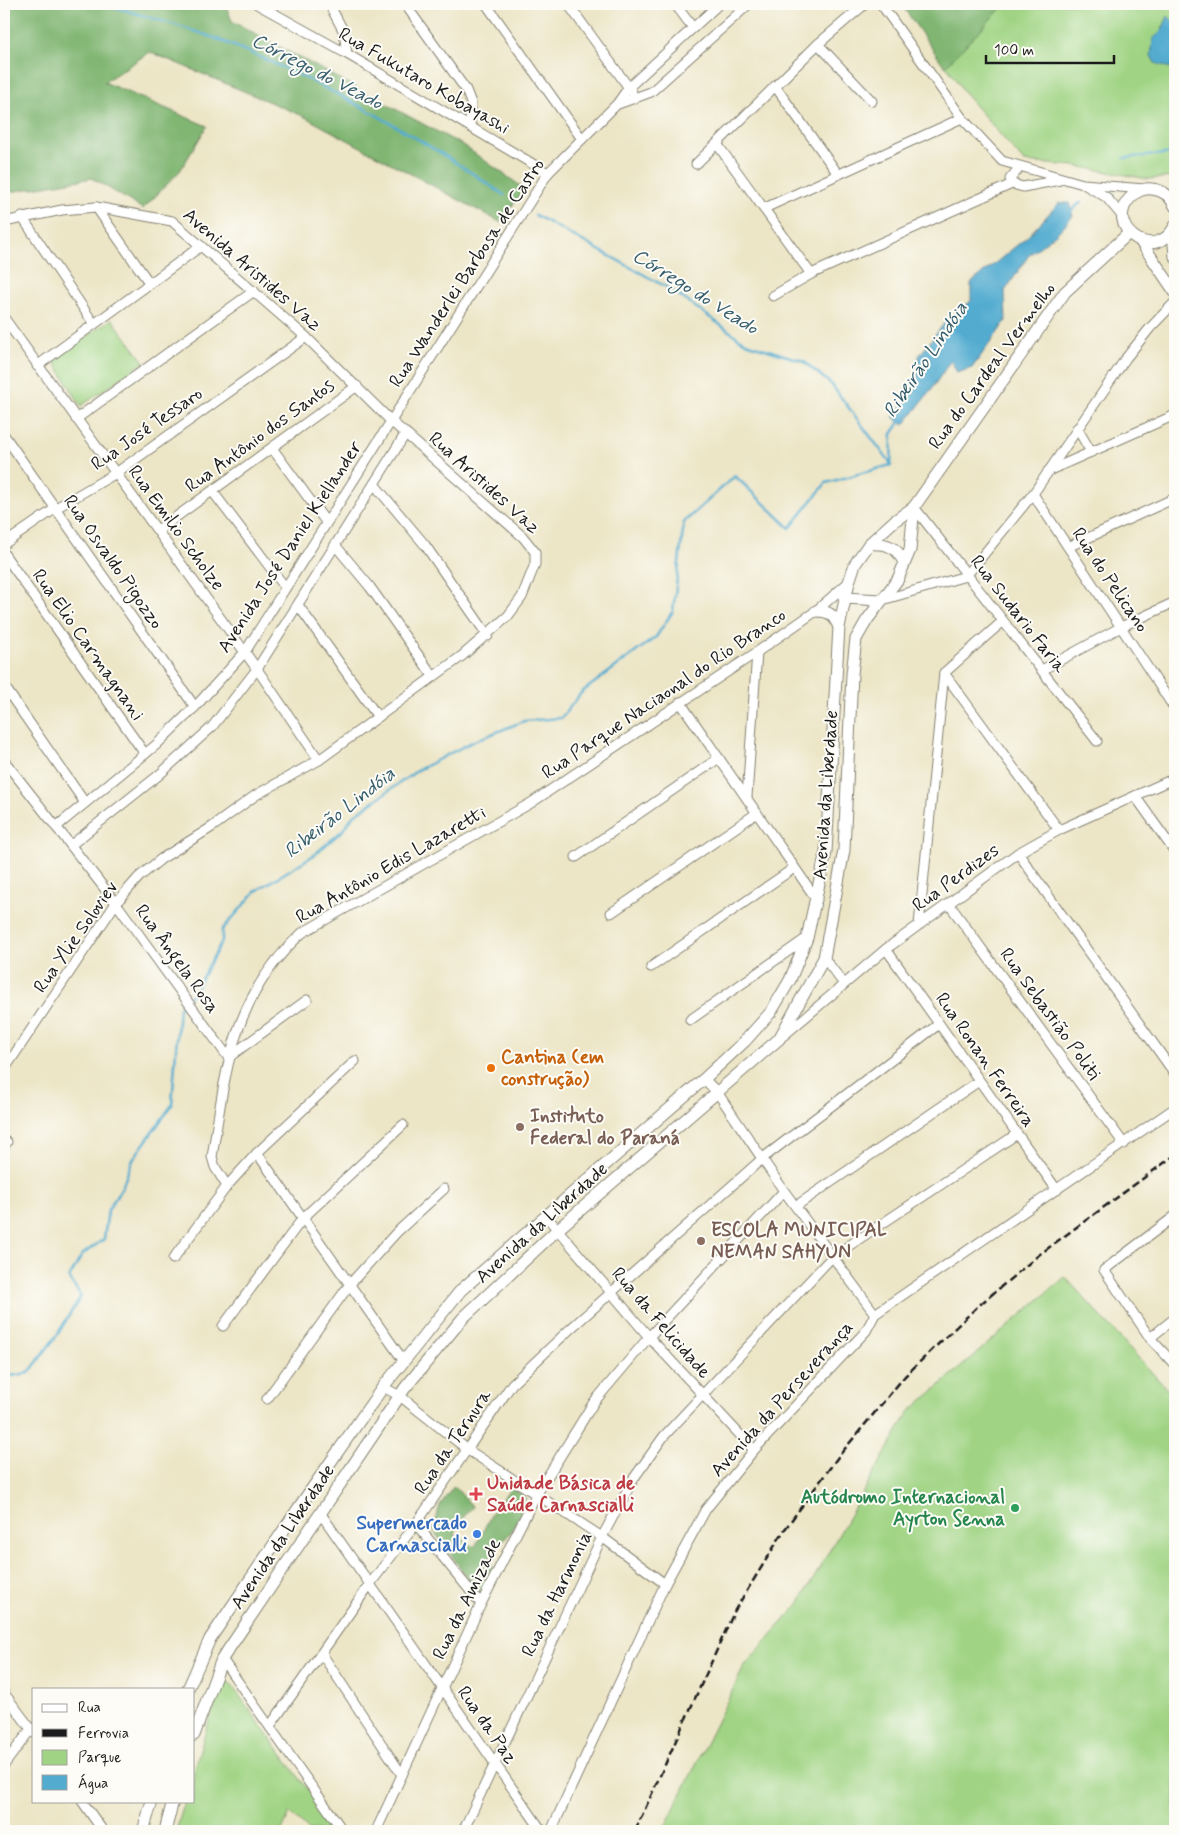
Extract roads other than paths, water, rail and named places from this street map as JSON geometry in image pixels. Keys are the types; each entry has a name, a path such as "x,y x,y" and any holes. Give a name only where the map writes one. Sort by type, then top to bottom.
{"street":[{"name":"Rua Fukutaro Kobayashi","path":"257,4 347,54 548,173"},
{"path":"328,4 344,32 347,54"},
{"path":"405,4 466,90 471,103 470,126"},
{"path":"486,4 582,139"},
{"path":"568,4 635,96"},
{"path":"675,4 693,28"},
{"name":"Rua Wanderlei Barbosa de Castro","path":"392,421 458,311 548,173 617,104 629,88 719,4"},
{"name":"Rua Wanderlei Barbosa de Castro","path":"617,104 635,96 652,92 748,4"},
{"path":"696,164 818,44 865,4"},
{"path":"880,4 962,118 1002,161 1083,184 1160,190 1175,188"},
{"path":"818,44 872,101"},
{"path":"775,86 838,174"},
{"path":"765,208 962,118"},
{"path":"717,144 811,274"},
{"path":"1012,184 1010,179 1013,173 1023,168"},
{"path":"1022,187 1030,179 1023,168"},
{"path":"773,296 811,274 1012,184 1022,187 1064,179"},
{"path":"1083,184 1106,197 1123,217 1129,233 1141,242 1175,292"},
{"path":"1123,217 1124,209 1133,195 1147,189"},
{"path":"1160,190 1168,195 1175,206"},
{"path":"96,208 150,284"},
{"name":"Avenida Aristides Vaz","path":"4,222 62,210 96,208 172,221 306,337 392,421"},
{"path":"22,217 94,324"},
{"path":"1141,242 1159,242 1174,228"},
{"path":"1174,228 1175,257"},
{"name":"Rua do Cardeal Vermelho","path":"914,507 1065,292 1129,233"},
{"path":"37,366 201,246"},
{"path":"76,419 254,291"},
{"path":"844,598 882,600 966,576 1033,494 1126,358 1150,328 1175,302"},
{"name":"Rua Emilio Scholze","path":"4,318 245,652 319,760"},
{"name":"Rua José Tessaro","path":"4,544 56,508 116,473 306,337"},
{"name":"Rua Antônio dos Santos","path":"158,530 213,492 356,386"},
{"path":"1047,472 1175,415"},
{"name":"Rua Aristides Vaz","path":"378,717 488,636 508,616 522,596 535,564 535,552 523,537 392,421"},
{"name":"Avenida José Daniel Kiellander","path":"56,827 145,754 195,707 245,652 392,421"},
{"path":"1077,428 1091,452"},
{"name":"Avenida José Daniel Kiellander","path":"71,845 159,774 212,727 257,669 406,433"},
{"name":"Rua Osvaldo Pigozzo","path":"4,435 195,707"},
{"path":"272,448 326,522"},
{"path":"374,484 425,545 488,636"},
{"path":"213,492 285,587"},
{"name":"Rua do Pelicano","path":"1033,494 1175,709"},
{"path":"1068,547 1175,498"},
{"name":"Avenida da Liberdade","path":"188,1688 210,1639 383,1387 461,1290 704,1079 745,1041 771,1012 790,980 807,938 817,900 826,852 839,627 844,598 855,564 868,544 914,507"},
{"name":"Avenida da Liberdade","path":"195,1732 222,1659 400,1396 463,1318 557,1230 779,1039 824,958 844,850 852,674 856,639 898,579 910,550 914,507"},
{"name":"Rua Sudario Faria","path":"914,507 966,576 1097,741"},
{"path":"868,544 888,545 900,553 904,563"},
{"path":"335,545 370,587 433,676"},
{"name":"Rua Elio Carmagnani","path":"4,554 145,754"},
{"name":"Rua Parque Naciaonal do Rio Branco","path":"531,803 680,702 758,652 816,611 849,582"},
{"name":"Rua Parque Naciaonal do Rio Branco","path":"816,611 844,598"},
{"path":"1042,670 1122,627 1175,602"},
{"path":"298,605 378,717"},
{"path":"816,611 827,611 834,616 839,627"},
{"path":"919,925 944,673 1002,622"},
{"path":"747,797 758,652"},
{"path":"944,673 1059,830"},
{"path":"4,686 85,803"},
{"path":"1166,695 1175,691"},
{"path":"680,702 817,900"},
{"name":"Rua Ylie Soloviev","path":"4,1070 116,903 139,877 161,859 212,827 256,795 319,760 378,717"},
{"path":"576,857 719,758"},
{"name":"Rua Ângela Rosa","path":"5,763 116,903 228,1057"},
{"name":"Rua Perdizes","path":"779,1039 886,949 1018,853 1059,830 1175,778"},
{"path":"1135,796 1175,852"},
{"name":"Rua Antônio Edis Lazaretti","path":"227,1186 215,1167 212,1157 228,1057 242,1016 281,953 302,933 531,803"},
{"path":"611,913 756,813"},
{"path":"1018,853 1175,1074"},
{"path":"651,967 794,868"},
{"name":"Rua Sebastião Politi","path":"949,904 1124,1144"},
{"path":"690,1020 807,938"},
{"name":"Rua Ronan Ferreira","path":"886,949 1057,1190"},
{"path":"824,958 844,984"},
{"path":"228,1057 307,1000"},
{"name":"Rua da Ternura","path":"270,1726 370,1584 416,1524 512,1384 763,1158 940,1024"},
{"path":"172,1259 227,1186 257,1152 355,1061"},
{"path":"704,1079 717,1092 784,1190 875,1314"},
{"path":"796,1206 979,1080"},
{"name":"Avenida da Perseverança","path":"550,1831 666,1584 706,1509 754,1450 866,1331 875,1314 1175,1108"},
{"path":"223,1326 303,1218 403,1125"},
{"name":"Rua da Harmonia","path":"463,1831 602,1537 634,1478 664,1436 832,1257 1017,1134"},
{"path":"257,1152 403,1360"},
{"path":"267,1398 350,1284 396,1233 444,1189"},
{"name":"Rua da Amizade","path":"376,1831 481,1604 536,1495 594,1402 649,1337 784,1190"},
{"name":"Rua da Felicidade","path":"546,1216 649,1337 754,1450"},
{"path":"1175,1216 1104,1270 1150,1338 1175,1365"},
{"path":"1150,1338 1175,1318"},
{"path":"383,1387 400,1396 468,1450 602,1537 666,1584"},
{"name":"Rua da Paz","path":"320,1514 542,1831"},
{"path":"416,1524 481,1604"},
{"path":"322,1654 402,1775"},
{"path":"222,1659 343,1831"},
{"path":"4,1693 32,1731 4,1765"},
{"path":"83,1802 103,1831"},
{"path":"143,1831 152,1802"},
{"path":"165,1831 173,1802"}],"water":[{"path":"1168,16 1175,23 1175,58 1170,68 1155,63 1151,56 1153,39 1162,30"},
{"path":"1059,203 1069,203 1073,216 1056,234 1029,255 1005,291 1006,321 972,368 957,373 951,360 904,425 893,417 917,384 919,356 946,321 971,301 971,283 1027,237"}],"waterway":[{"name":"Córrego do Veado","path":"104,4 217,39 292,72 400,129 436,150 504,195"},
{"name":"Ribeirão Lindóia","path":"1124,158 1174,153 1175,150"},
{"name":"Ribeirão Lindóia","path":"1070,212 1081,202"},
{"name":"Córrego do Veado","path":"535,215 670,289 746,343 803,361 831,384 891,464"},
{"name":"Ribeirão Lindóia","path":"4,1377 29,1373 57,1335 81,1296 69,1278 82,1255 104,1239 108,1210 122,1187 133,1159 172,1105 179,1007 194,992 222,941 222,930 256,891 314,855 343,830 353,816 418,770 472,742 524,721 561,718 582,692 656,637 673,611 684,522 735,476 790,528 826,483 891,465 892,434 902,419"}],"railway":[{"path":"635,1831 735,1610 785,1529 838,1457 905,1376 977,1307 1040,1254 1175,1155"}],"place":[{"name":"Cantina (em construção)","path":"491,1068"},
{"name":"Instituto Federal do Paraná","path":"520,1127"},
{"name":"ESCOLA MUNICIPAL NEMAN SAHYUN","path":"701,1241"},
{"name":"Unidade Básica de Saúde Carnascialli","path":"476,1494"},
{"name":"Autódromo Internacional Ayrton Senna","path":"1015,1508"},
{"name":"Supermercado Carnascialli","path":"477,1534"}]}
